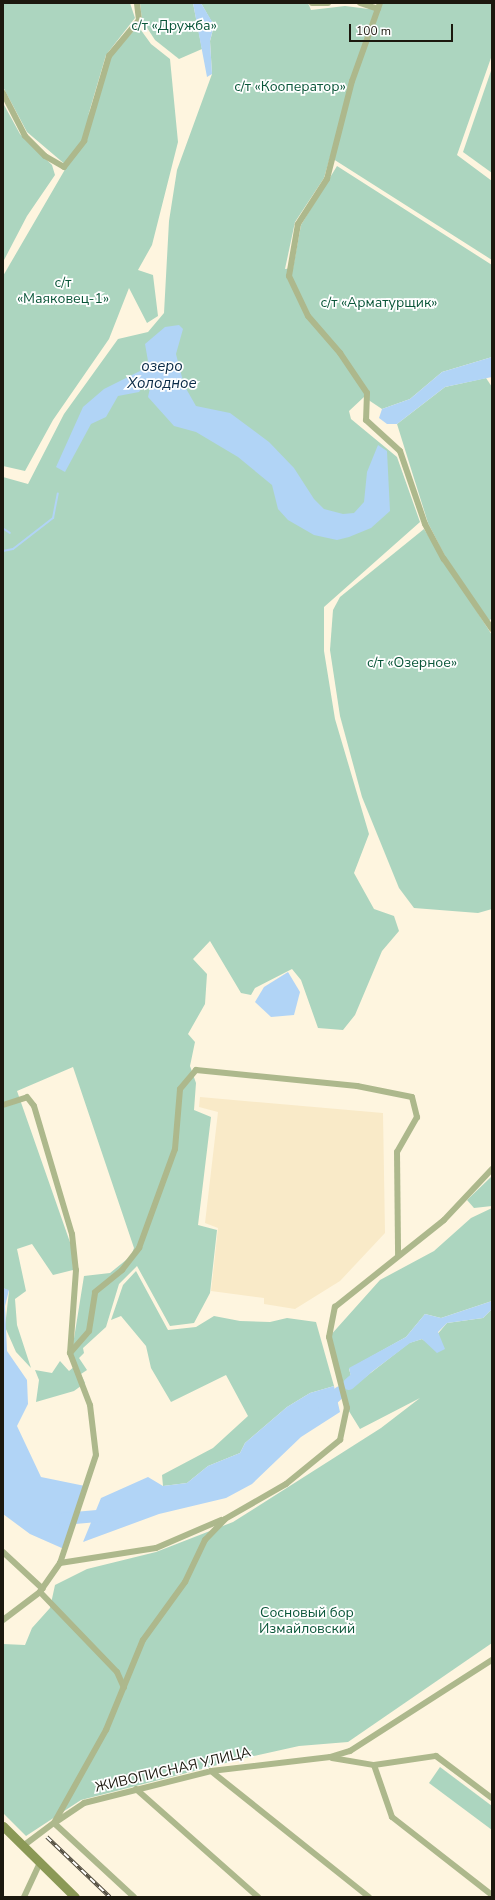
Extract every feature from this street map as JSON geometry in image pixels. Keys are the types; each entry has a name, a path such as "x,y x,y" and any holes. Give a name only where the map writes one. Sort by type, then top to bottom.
{"main road":[{"path":"3,1826 75,1897"}],"street":[{"path":"3,93 25,136 45,156 64,167 84,141 109,56 139,20 137,3"},
{"path":"312,3 328,3"},
{"path":"360,3 379,6 352,81 327,179 298,224 289,276 308,316 340,353 367,393 366,420 400,451 425,524 444,560 492,629"},
{"path":"70,1353 89,1330 95,1292 122,1270 142,1241 175,1149 180,1089 196,1070 357,1086 412,1097 417,1117 397,1152 398,1255"},
{"path":"3,1104 27,1097 34,1106 55,1177 75,1253 70,1353 90,1405 96,1455 60,1563 42,1591 3,1620"},
{"path":"60,1563 156,1548 225,1518 286,1484 340,1440 347,1408 345,1390 329,1337 335,1307 398,1255 444,1220 492,1169"},
{"path":"134,1897 54,1823 106,1730 142,1640 185,1582 205,1540 225,1518"},
{"path":"3,1552 42,1591 117,1672 124,1688"},
{"name":"ЖИВОПИСНАЯ УЛИЦА","path":"23,1846 84,1803 211,1771 330,1758 350,1751 393,1726 492,1660"},
{"path":"330,1758 374,1765 436,1756 492,1798"},
{"path":"374,1765 392,1817 492,1895"},
{"path":"211,1771 369,1897"},
{"path":"136,1789 258,1897"},
{"path":"24,1897 40,1862"}],"shaded area":[{"path":"200,1097 383,1113 385,1233 340,1281 295,1309 264,1304 264,1298 211,1291 218,1228 205,1223 218,1112 199,1107"}],"green space":[{"name":"с/т «Маяковец-1»","path":"3,3 130,3 135,18 106,55 88,116 111,56 138,26 151,44 170,59 178,142 152,245 138,270 153,275 158,316 147,323 129,288 109,339 53,420 25,471 3,466 3,276 67,166 27,132 3,87"},
{"name":"с/т «Дружба»","path":"140,3 193,3 202,49 179,59 155,40 142,20"},
{"path":"201,3 308,3 311,10 345,6 369,9 383,3 492,3 492,55 457,155 492,181 492,260 330,157 324,178 295,222 285,269 293,268 301,225 337,166 492,265 492,357 442,372 410,399 382,409 364,397 349,411 351,419 397,457 420,522 324,607 324,651 335,719 369,834 354,873 374,909 394,916 399,931 382,951 355,1015 343,1030 318,1028 301,980 292,969 255,988 251,995 241,993 210,941 193,959 207,974 205,1004 188,1034 195,1042 190,1066 196,1083 194,1110 211,1117 198,1225 217,1230 210,1293 194,1323 170,1326 137,1266 119,1284 106,1327 83,1348 84,1353 79,1358 87,1370 81,1374 85,1383 74,1391 36,1402 39,1380 35,1370 52,1373 60,1361 69,1371 75,1366 72,1351 84,1276 110,1273 131,1256 134,1248 73,1067 17,1091 72,1248 73,1270 53,1275 32,1244 17,1249 26,1291 15,1299 17,1325 31,1368 16,1352 5,1327 9,1291 3,1288 3,477 28,484 64,414 118,339 148,332 164,313 169,221 177,170 212,74 210,41 214,26"},
{"path":"492,68 492,173 463,152"},
{"path":"3,103 20,134 52,165 55,175 27,216 3,262"},
{"path":"486,378 492,387 492,618 489,621 446,558 428,523 397,424 445,387"},
{"name":"с/т «Озерное»","path":"424,529 492,635 492,909 478,913 414,908 399,888 362,797 340,716 330,650 333,610 340,597"},
{"path":"492,1176 492,1206 474,1208 467,1200"},
{"name":"Сосновый бор Измайловский","path":"492,1208 492,1301 441,1318 425,1314 406,1337 349,1369 354,1386 409,1343 422,1339 429,1344 447,1323 483,1318 492,1309 492,1643 348,1742 299,1746 249,1757 81,1800 26,1836 3,1813 3,1644 25,1645 32,1628 50,1608 55,1585 87,1569 156,1552 233,1522 381,1428 420,1398 360,1429 347,1408 329,1337 380,1280 434,1251 471,1218"},
{"path":"136,1271 168,1330 196,1327 214,1316 240,1321 270,1322 287,1318 316,1322 334,1386 310,1393 287,1407 245,1443 240,1453 208,1466 187,1483 163,1486 162,1475 213,1448 248,1416 226,1375 171,1402 151,1368 146,1346 121,1316 111,1320 123,1285"},
{"path":"440,1767 492,1806 492,1830 429,1783"}],"water":[{"path":"193,3 201,3 214,25 210,41 212,74 207,77"},
{"name":"озеро Холодное","path":"179,325 183,329 176,354 184,385 196,406 230,413 269,442 294,468 314,499 324,509 343,514 354,513 364,502 367,472 378,445 387,451 390,511 371,528 349,537 337,540 314,535 288,520 278,509 272,485 238,457 196,432 174,426 148,397 150,388 145,384 139,392 118,396 106,417 91,424 65,472 56,467 83,407 104,389 140,371 148,361 145,344 165,327"},
{"path":"492,357 492,377 445,387 397,424 387,424 379,418 382,409 410,399 442,372"},
{"path":"288,972 300,992 294,1015 271,1017 255,1002 264,987"},
{"path":"3,1288 9,1290 5,1306 7,1351 27,1380 28,1404 17,1426 41,1477 85,1486 64,1549 30,1534 3,1514"},
{"path":"492,1301 492,1309 483,1318 447,1323 438,1332 445,1349 437,1353 422,1339 410,1343 353,1386 349,1368 406,1337 425,1314 441,1318"},
{"path":"334,1386 340,1412 301,1437 252,1484 226,1498 159,1514 83,1542 101,1498 148,1477 163,1486 187,1483 208,1466 240,1453 245,1443 287,1407 310,1393"}],"waterway":[{"path":"3,551 13,549 53,518 58,493"},
{"path":"4,529 10,533"},
{"path":"349,1384 365,1370"},
{"path":"324,1407 340,1392"},
{"path":"63,1519 109,1515"}],"railway":[{"path":"47,1837 110,1897"}],"park label":[{"name":"с/т «Кооператор»","path":"290,87"},
{"name":"с/т «Арматурщик»","path":"379,303"}]}
